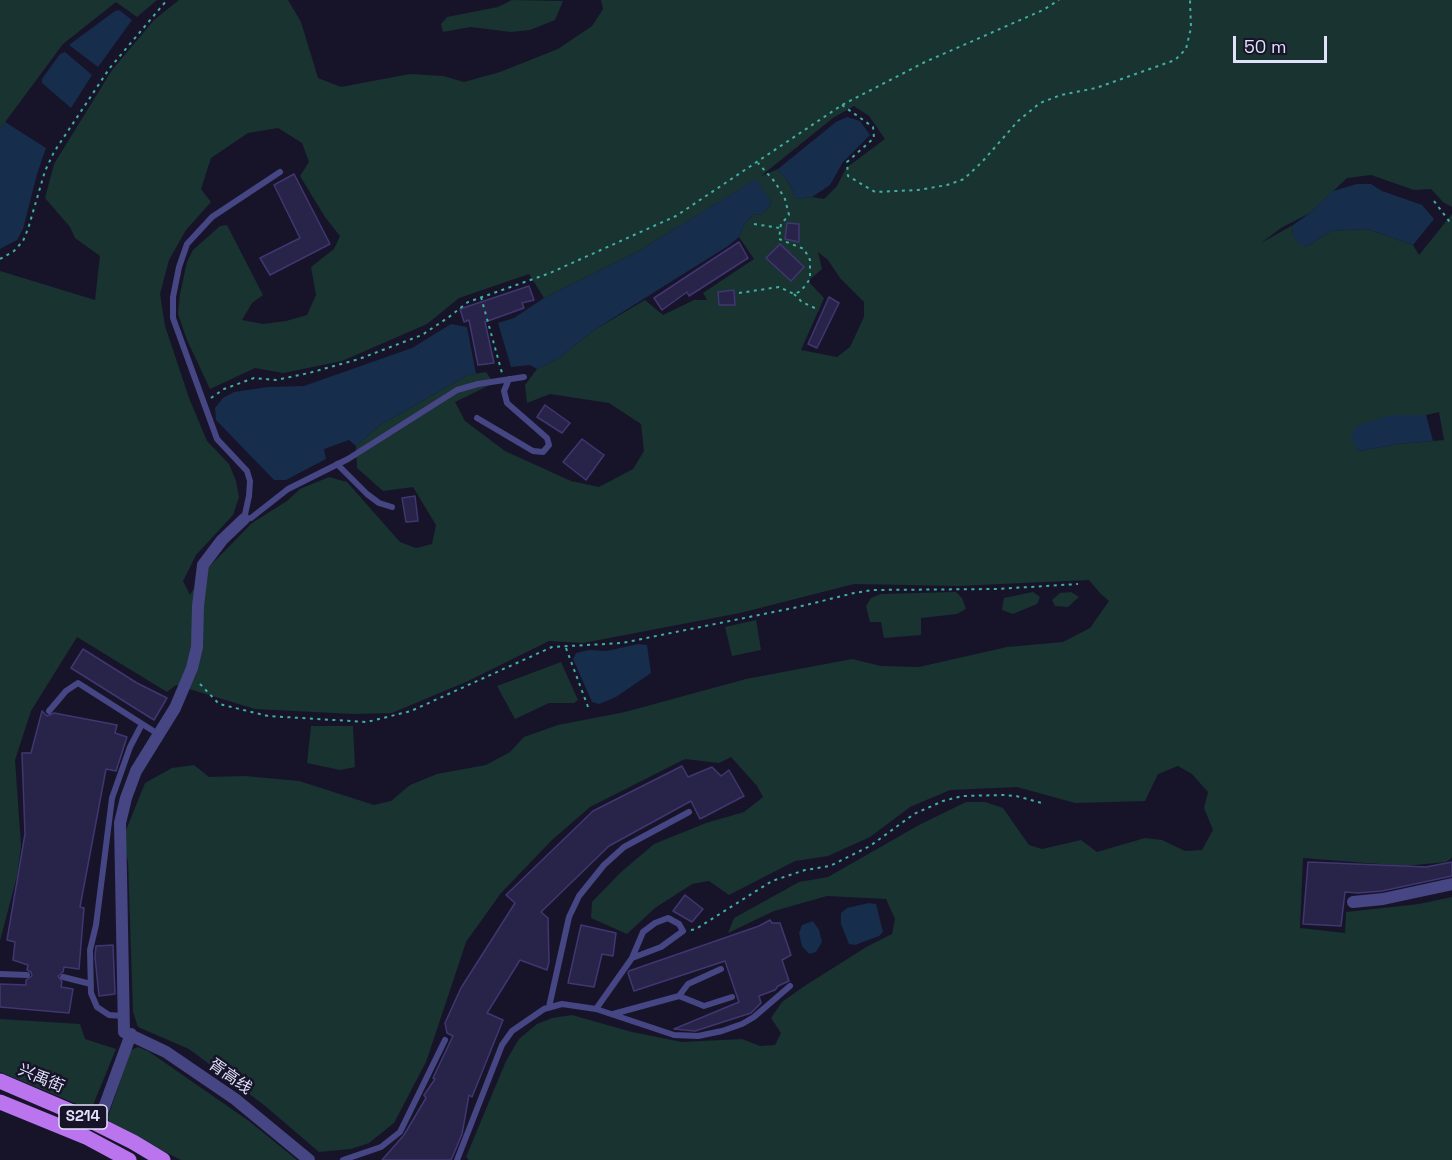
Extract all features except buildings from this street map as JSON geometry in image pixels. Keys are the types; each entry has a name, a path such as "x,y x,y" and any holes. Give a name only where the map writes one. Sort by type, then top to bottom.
{"main road":[{"name":"兴禹街","path":"0,1081 98,1124 163,1160"},
{"name":"S214","path":"0,1102 86,1137 129,1160"}],"street":[{"path":"98,1124 127,1033 124,1016 120,824 126,798 136,771 175,708 192,668 197,647 198,606 203,565 222,540 244,519"},
{"path":"1353,902 1383,899 1452,884"},
{"name":"胥高线","path":"127,1033 166,1052 235,1099 309,1160"}],"lane":[{"path":"280,172 212,217 187,244 179,267 173,297 173,318 218,439 247,471 250,481 244,519 251,518 288,489 337,464 457,390 506,377 524,377"},
{"path":"477,418 533,451 543,452 549,445 547,438 507,403 504,391 506,377"},
{"path":"337,464 367,495 379,504 392,507"},
{"path":"49,711 66,691 78,683 158,734"},
{"path":"124,1016 109,1015 97,1007 91,993 90,950 96,926 112,798 130,747 142,724"},
{"path":"549,1007 569,917 579,896 604,865 624,848 689,812"},
{"path":"596,1010 632,958 643,932 655,923 668,918 679,924 683,931 662,947 632,958"},
{"path":"679,996 688,984 720,969"},
{"path":"0,974 27,975"},
{"path":"63,977 91,984"},
{"path":"457,1160 502,1045 512,1031 549,1007 562,1004 596,1010 674,1035 698,1036 742,1024 754,1017 790,986"},
{"path":"612,1014 679,996 704,1006 732,997"},
{"path":"343,1160 364,1155 381,1147 400,1132 445,1040"}],"path":[{"path":"0,259 14,251 23,241 45,171 54,152 109,69 167,0"},
{"path":"204,403 224,389 254,378 276,380 309,373 359,359 422,335 449,318 468,302 550,273 676,216 842,105 925,62 1043,10 1059,0"},
{"path":"842,105 873,127 874,138 848,162 848,176 875,192 918,190 947,185 964,179 1018,121 1040,103 1061,95 1096,88 1174,60 1186,49 1191,28 1191,0"},
{"path":"758,163 775,182 785,199 789,215 781,224 779,238 804,249 810,260 810,279 801,291 794,294"},
{"path":"1434,201 1452,225"},
{"path":"754,224 780,228"},
{"path":"739,293 779,287 819,310"},
{"path":"481,296 506,377"},
{"path":"192,668 201,686 219,704 268,716 367,722 411,711 552,647 622,643 798,607 854,593 1078,584"},
{"path":"566,648 588,707"},
{"path":"683,931 696,929 772,881 805,870 830,866 870,846 914,814 943,801 962,796 1003,795 1042,803"}],"green space":[{"path":"0,0 157,0 137,17 116,2 63,44 0,129"},
{"path":"179,0 288,0 301,22 318,78 341,87 410,74 443,76 464,82 500,72 558,49 592,26 603,9 601,0 1452,0 1452,207 1443,202 1431,189 1414,190 1371,175 1347,178 1310,213 1281,228 1261,243 1293,225 1292,234 1306,247 1331,231 1367,229 1413,245 1419,255 1452,214 1452,858 1446,862 1405,866 1303,858 1300,928 1345,933 1346,912 1419,904 1452,897 1452,1160 469,1160 466,1157 506,1061 519,1039 537,1024 552,1018 572,1015 632,1032 682,1042 742,1039 760,1046 775,1045 781,1033 771,1018 782,1002 868,946 892,934 895,919 886,899 827,896 774,911 728,933 734,918 799,882 828,877 919,825 966,802 985,802 1003,808 1029,845 1042,849 1081,840 1097,852 1145,838 1162,840 1185,851 1202,850 1213,830 1204,808 1208,792 1192,774 1178,766 1158,774 1145,801 1075,803 1017,787 950,790 910,807 870,837 828,856 795,861 729,895 709,881 692,884 655,908 627,934 591,918 592,902 620,873 654,844 706,823 744,812 763,797 757,786 731,757 719,763 685,759 590,807 552,840 501,893 466,942 426,1062 394,1123 369,1143 351,1149 319,1152 264,1105 189,1049 138,1027 133,1012 128,861 122,840 145,783 172,768 194,765 209,777 245,776 299,781 374,805 391,801 410,785 437,774 486,765 510,752 524,737 558,725 625,712 746,679 852,659 881,666 919,667 1007,647 1063,642 1090,628 1109,601 1089,580 958,586 854,584 740,613 583,643 549,641 468,681 392,713 353,714 255,709 176,685 167,692 77,637 31,711 15,760 21,846 17,876 0,941 0,271 95,300 100,256 75,238 70,227 45,198 54,164 112,70 154,20","holes":["854,106 869,116 885,139 846,168 837,186 824,199 812,197 796,199 789,183 778,169 761,176 833,118","278,128 302,143 309,162 300,176 325,217 340,236 334,249 311,267 316,295 307,315 263,324 242,320 252,303 263,295 227,225 220,226 193,250 187,262 178,314 187,340 210,389 255,368 283,373 342,361 427,324 459,298 529,274 544,298 637,252 755,180 772,203 762,214 753,215 745,223 739,237 754,259 703,293 707,300 694,300 663,315 645,300 594,330 559,358 537,369 525,385 527,403 550,394 609,403 641,424 644,451 633,469 599,487 571,481 505,451 465,421 455,402 494,383 486,372 468,375 380,425 356,446 357,468 383,491 413,487 436,525 432,544 416,548 400,542 347,482 329,477 300,489 287,501 252,523 204,572 190,595 183,581 196,555 233,515 239,497 229,464 207,441 189,398 165,326 160,294 169,260 186,230 211,202 201,189 211,158 248,133","818,252 828,260 840,278 864,302 864,317 850,347 837,357 801,350 824,298 808,281 822,269","1439,412 1444,440 1358,451 1391,415 1426,415"]},
{"path":"512,0 563,1 555,20 530,30 511,32 471,27 443,32 441,24 447,17 498,7"},
{"path":"956,592 962,598 966,609 957,614 921,618 921,635 884,638 881,622 870,622 866,606 871,598 881,594"},
{"path":"1033,592 1040,597 1037,604 1013,614 1002,610 1004,598"},
{"path":"1071,592 1079,597 1068,607 1055,606 1052,600 1060,593"},
{"path":"756,620 761,650 732,656 725,627"},
{"path":"561,662 578,700 574,703 549,703 515,719 497,686"},
{"path":"311,726 353,726 355,767 340,770 307,763"},
{"path":"0,1019 80,1024 85,1039 116,1049 91,1110 0,1072"},
{"path":"138,1047 148,1051 249,1121 297,1160 181,1160 110,1124 108,1117 131,1050"}],"water":[{"path":"119,10 132,20 98,67 69,45 115,11"},
{"path":"65,52 92,75 71,108 42,83 42,79 60,54"},
{"path":"847,117 860,121 870,135 843,162 830,185 812,197 796,199 789,183 778,169 836,122"},
{"path":"5,122 46,148 23,229 17,240 0,249 0,129"},
{"path":"756,179 772,203 762,214 753,215 745,223 739,237 728,246 594,330 559,358 537,369 530,365 511,367 498,323 514,318 544,298 637,252"},
{"path":"1357,184 1371,184 1382,191 1422,205 1434,219 1413,245 1367,229 1331,231 1306,247 1298,243 1292,234 1293,225 1310,213 1333,191"},
{"path":"451,324 467,327 476,374 468,375 380,425 356,446 349,440 324,449 326,459 286,480 274,480 216,420 215,408 223,398 234,392 268,387 304,386 412,348"},
{"path":"1391,415 1426,415 1433,441 1358,451 1351,436 1357,426"},
{"path":"638,644 647,645 651,673 616,697 599,704 592,702 573,659 576,653 589,650 607,651"},
{"path":"869,903 876,904 883,932 879,936 855,945 849,944 841,924 841,913 847,908"},
{"path":"813,921 819,930 822,942 816,952 809,954 802,946 799,933 802,925"}]}
